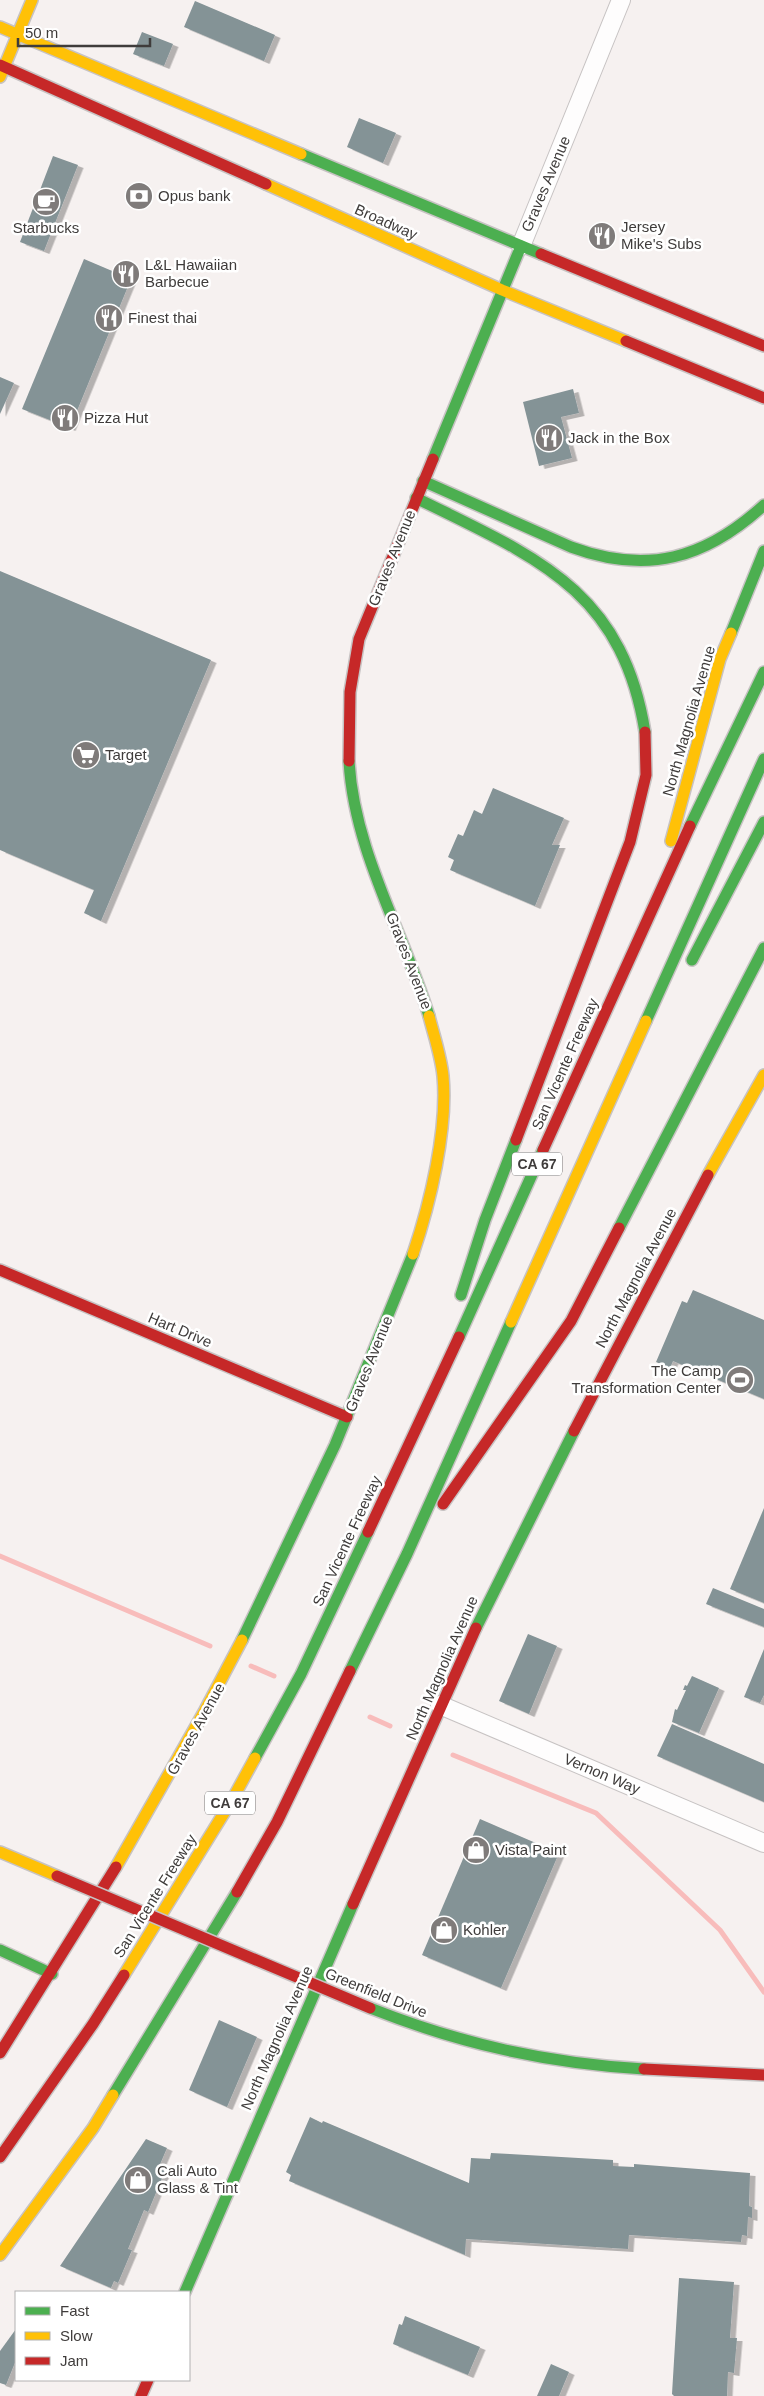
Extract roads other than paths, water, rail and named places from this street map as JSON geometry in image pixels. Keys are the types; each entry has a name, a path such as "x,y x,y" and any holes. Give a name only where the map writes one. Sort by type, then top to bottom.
{"main road":[{"path":"1,69 32,0"},
{"name":"Broadway","path":"0,27 764,346"},
{"name":"Broadway","path":"1,69 502,290 764,398"},
{"name":"Graves Avenue","path":"0,2053 52,1974 135,1838 204,1716 277,1573 348,1417 408,1267 423,1224 443,1114 443,1076 428,1006 365,847 351,783 347,738 350,682 359,639 521,246"},
{"path":"423,481 564,543 601,556 640,561 674,559 702,550 726,538 748,521 764,505"},
{"path":"416,498 502,541 552,571 582,595 604,624 625,663 639,700 646,737 647,763 644,790 630,842 485,1220 458,1304"},
{"name":"North Magnolia Avenue","path":"654,902 712,684 764,551"},
{"path":"654,902 764,672"},
{"path":"0,2254 93,2128 215,1931 277,1822 407,1554 764,759"},
{"path":"686,973 764,822"},
{"name":"San Vicente Freeway","path":"0,2157 93,2024 232,1800 301,1674 419,1425 654,902"},
{"path":"407,1554 571,1321 764,948"},
{"path":"552,1230 649,1044"},
{"name":"North Magnolia Avenue","path":"185,2291 265,2102 440,1705 500,1575 694,1199 758,1098 764,1076"},
{"name":"Hart Drive","path":"0,1270 348,1417"},
{"path":"419,1425 452,1322"},
{"name":"Greenfield Drive","path":"0,1852 370,2008 470,2043 547,2059 622,2067 764,2075"},
{"path":"0,1950 52,1974"},
{"path":"141,2396 148,2381"}],"street":[{"name":"Graves Avenue","path":"521,246 621,0"},
{"name":"Vernon Way","path":"440,1705 764,1843"}],"waterway":[{"path":"0,1556 210,1646"},
{"path":"251,1666 274,1676"},
{"path":"370,1717 390,1726"},
{"path":"453,1755 596,1813 720,1930 764,1992"}],"place":[{"name":"Opus bank","path":"139,196"},
{"name":"Starbucks","path":"46,202"},
{"name":"Jersey Mike's Subs","path":"602,236"},
{"name":"L&L Hawaiian Barbecue","path":"126,274"},
{"name":"Finest thai","path":"109,318"},
{"name":"Pizza Hut","path":"65,418"},
{"name":"Jack in the Box","path":"549,438"},
{"name":"Target","path":"86,755"},
{"name":"The Camp Transformation Center","path":"740,1380"},
{"name":"Vista Paint","path":"476,1850"},
{"name":"Kohler","path":"444,1930"},
{"name":"Cali Auto Glass & Tint","path":"138,2180"}]}
